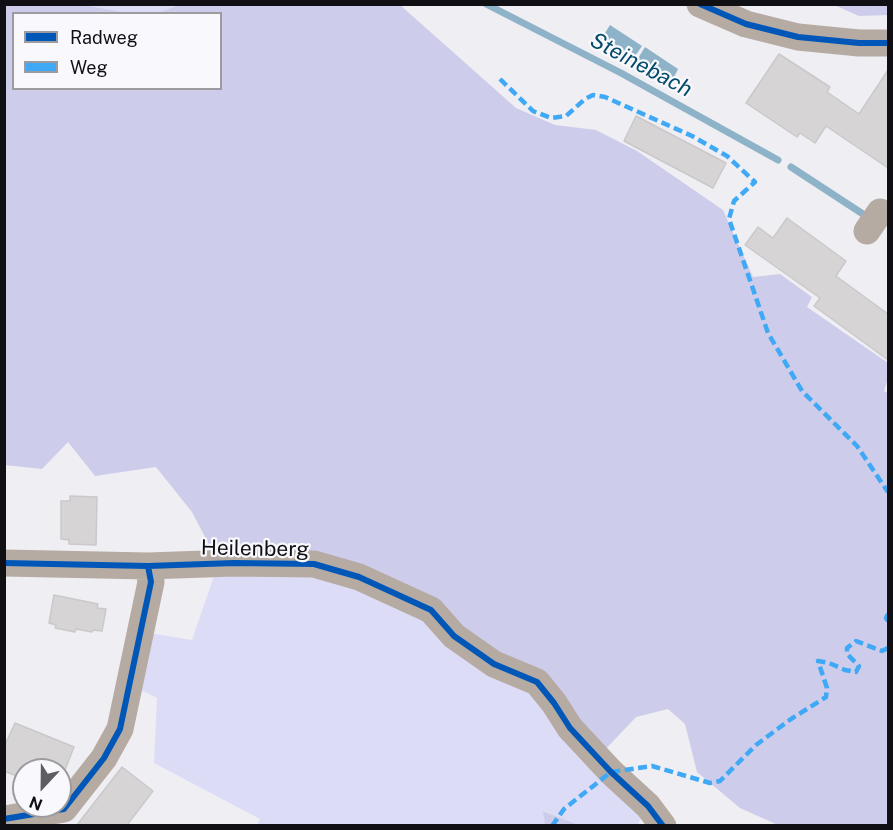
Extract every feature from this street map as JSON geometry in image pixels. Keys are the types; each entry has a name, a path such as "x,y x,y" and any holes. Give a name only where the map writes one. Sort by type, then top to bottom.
{"street":[{"path":"700,4 746,24 798,37 859,43 888,43"},
{"name":"Heilenberg","path":"4,563 148,566 234,563 314,564 369,581 431,610 454,636 494,663 537,682 570,728 611,772 648,806 663,825"},
{"path":"4,819 64,809 104,758 120,729 152,582 148,566"}],"shaded area":[{"path":"5,5 84,5 122,12 12,12 12,90 222,90 222,12 161,12 179,5 400,5 516,108 555,125 596,130 637,151 723,210 753,277 780,274 812,297 807,307 888,363 888,378 884,391 888,393 888,825 778,825 740,808 697,772 685,724 668,709 636,717 601,754 424,599 216,558 192,512 156,467 95,476 68,442 42,469 5,465"},
{"path":"84,5 179,5 163,12 122,12"},
{"path":"834,5 888,5 888,15 859,16"},
{"path":"318,558 495,659 645,810 637,826 579,825 544,811 545,825 257,825 260,819 154,763 157,698 139,689 149,633 192,640 216,570"},
{"path":"543,811 579,825 545,825"}],"water":[{"path":"610,25 642,46 631,62 598,44"},
{"path":"645,47 678,69 671,83 634,65"}],"building":[{"path":"779,54 830,87 827,92 859,114 888,70 888,168 826,126 815,143 800,133 797,137 746,103"},
{"path":"636,116 726,163 713,188 624,141"},
{"path":"787,218 846,261 836,276 888,314 888,360 814,306 820,298 745,245 758,227 773,238"},
{"path":"70,496 97,497 96,545 69,544 69,540 61,539 61,501 70,501"},
{"path":"54,595 98,604 97,608 106,609 102,631 76,629 75,632 55,628 56,625 49,623"},
{"path":"15,723 74,747 70,758 12,758 12,774 4,771 4,747"},
{"path":"122,767 153,791 127,825 77,825"}],"waterway":[{"name":"Steinebach","path":"486,4 621,73 778,160"},
{"name":"Steinebach","path":"791,167 869,218"}],"marked path":[{"path":"500,79 533,111 551,118 566,116 593,95 605,97 692,136 727,156 755,182 734,201 729,219 768,333 802,391 857,446 888,492"},
{"path":"888,614 886,618 888,621"},
{"path":"552,826 564,809 611,772 652,766 710,783 720,781 756,745 826,697 827,688 818,661 856,672 859,666 847,654 847,648 856,641 882,651 888,648"}],"cycle path":[{"path":"700,4 746,24 798,37 859,43 888,43"},
{"path":"4,563 148,566 151,582 120,729 104,758 64,809 4,819"},
{"path":"148,566 234,563 314,564 359,577 431,610 454,636 494,664 537,682 570,728 611,772 648,806 663,826"}]}
